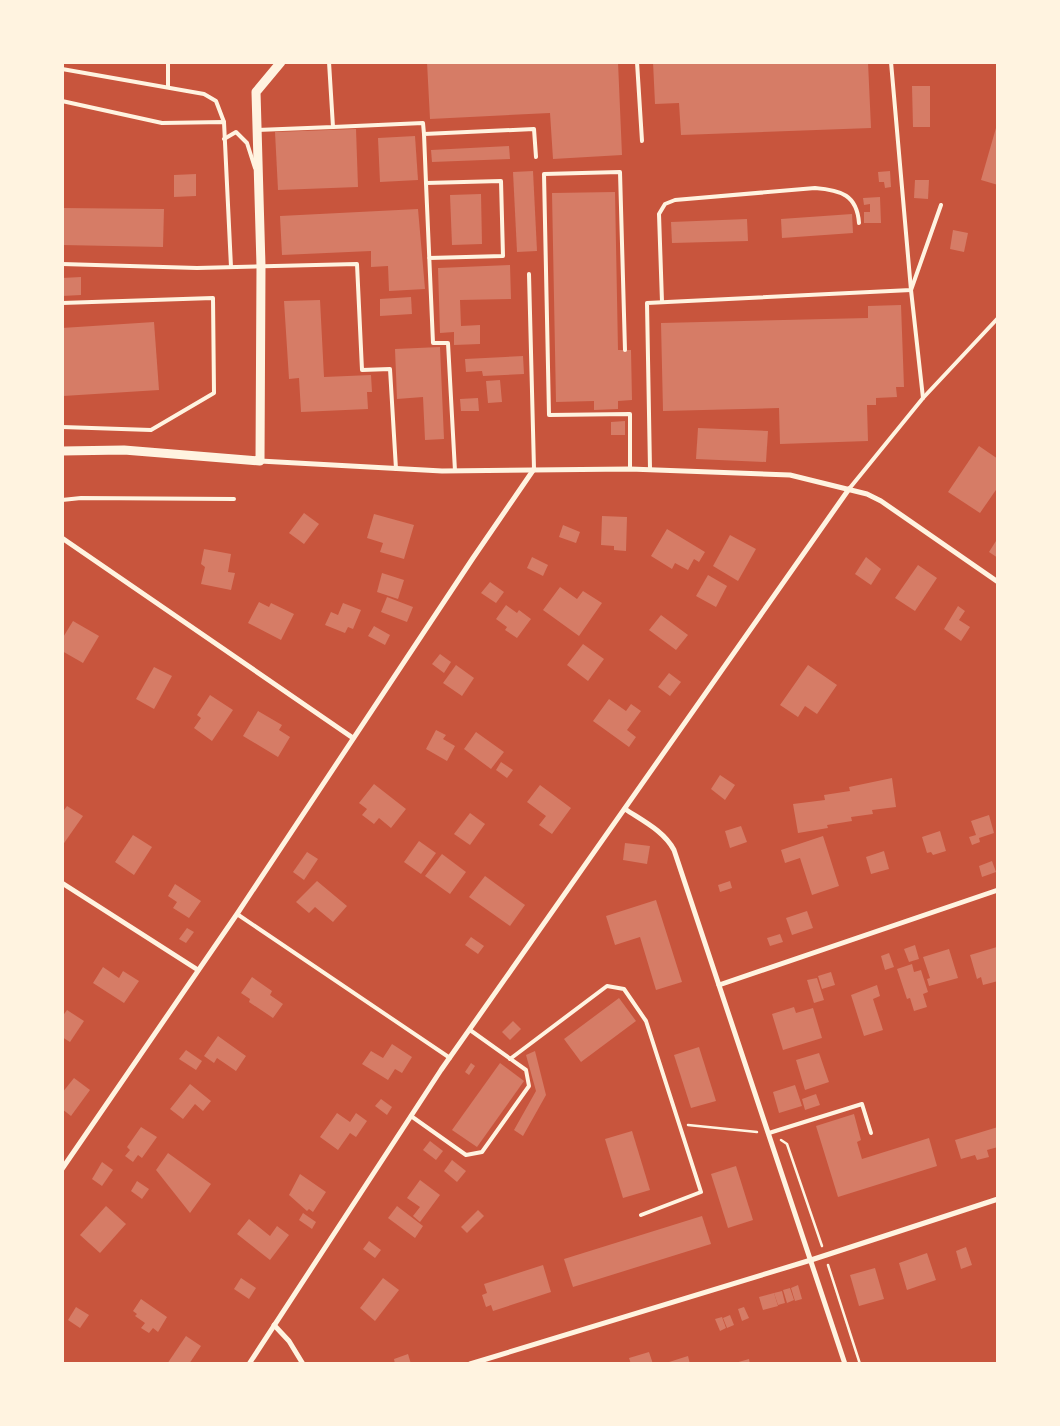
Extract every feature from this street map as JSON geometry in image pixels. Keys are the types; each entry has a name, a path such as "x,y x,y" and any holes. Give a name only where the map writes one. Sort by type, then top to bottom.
{"street":[{"path":"260,462 260,266 256,92 281,62"},
{"path":"62,451 124,450 260,462 456,471 650,469 790,475 849,489 881,502 998,582"},
{"path":"62,1169 237,914 534,469"},
{"path":"249,1364 450,1058 849,489"},
{"path":"62,538 353,738"},
{"path":"624,809 669,840 674,850 845,1364"},
{"path":"62,883 198,970"},
{"path":"719,985 998,890"},
{"path":"470,1364 811,1260 998,1199"},
{"path":"274,1325 289,1341 303,1364"}],"lane":[{"path":"168,62 168,86"},
{"path":"329,62 333,127"},
{"path":"637,62 642,141"},
{"path":"891,62 911,290 923,398"},
{"path":"62,69 168,86 211,97 220,107 224,122 231,267"},
{"path":"62,102 162,123 224,122"},
{"path":"258,130 423,123 433,343 448,343 456,471"},
{"path":"424,134 534,129 536,158"},
{"path":"224,139 236,132 242,136 258,177"},
{"path":"625,350 620,172 544,174 549,415 630,414 630,469"},
{"path":"426,183 501,181 503,256 429,258"},
{"path":"662,302 659,214 665,204 675,200 816,188 833,190 848,196 858,208 859,223"},
{"path":"911,290 941,205"},
{"path":"62,264 231,267 357,264 362,370 390,369 396,468"},
{"path":"529,274 534,469"},
{"path":"650,469 647,303 911,290"},
{"path":"62,303 212,298 214,393 152,430 62,427"},
{"path":"849,489 923,398 998,318"},
{"path":"62,500 81,498 234,499"},
{"path":"237,914 450,1058"},
{"path":"510,1059 607,986 624,989 646,1021 701,1192 640,1215"},
{"path":"411,1116 466,1155 482,1152 529,1086 526,1070 470,1030"},
{"path":"769,1133 862,1104 871,1132"}],"building":[{"path":"427,62 618,62 622,155 553,159 550,113 430,119"},
{"path":"653,62 868,62 871,128 681,135 679,103 655,104"},
{"path":"912,86 930,86 930,127 913,127"},
{"path":"998,121 998,185 981,180"},
{"path":"356,129 358,187 278,190 275,132"},
{"path":"415,136 418,180 380,182 378,138"},
{"path":"509,146 510,159 432,162 431,150"},
{"path":"533,171 537,251 517,252 513,172"},
{"path":"890,171 891,187 885,188 884,182 879,182 878,172"},
{"path":"196,174 196,196 174,197 174,175"},
{"path":"915,180 929,180 928,199 914,198"},
{"path":"615,192 618,350 631,350 632,400 618,401 618,409 594,410 594,401 556,402 552,193"},
{"path":"481,194 482,244 452,245 450,195"},
{"path":"880,197 881,223 864,223 864,212 870,212 870,204 864,205 863,198"},
{"path":"62,208 164,209 163,247 62,245"},
{"path":"418,209 425,289 389,291 388,266 371,267 371,251 282,255 280,216"},
{"path":"852,214 853,233 782,238 781,219"},
{"path":"747,219 748,241 672,243 671,222"},
{"path":"953,230 968,233 964,252 950,249"},
{"path":"510,265 511,299 460,300 461,326 480,325 480,344 454,345 454,332 440,333 438,268"},
{"path":"81,277 81,295 62,296 62,278"},
{"path":"411,297 412,314 380,316 380,299"},
{"path":"320,300 324,377 371,375 372,392 367,392 368,409 301,412 299,378 289,379 284,301"},
{"path":"901,305 904,387 896,387 897,397 876,398 876,405 867,405 868,441 780,444 779,408 663,411 661,323 868,318 868,306"},
{"path":"154,322 159,390 63,396 62,328"},
{"path":"440,347 444,439 425,440 423,397 397,399 395,349"},
{"path":"523,356 524,374 483,376 482,371 466,372 465,359"},
{"path":"500,380 502,402 488,403 486,381"},
{"path":"478,398 479,411 461,411 460,399"},
{"path":"625,421 625,435 611,435 611,422"},
{"path":"698,428 768,431 766,462 696,459"},
{"path":"979,446 998,459 998,487 980,513 948,492"},
{"path":"304,513 319,524 304,544 289,533"},
{"path":"374,514 414,525 404,559 380,552 383,543 367,538"},
{"path":"602,516 627,517 626,551 614,550 614,546 601,545"},
{"path":"563,525 580,532 576,543 559,537"},
{"path":"667,529 705,552 699,562 694,559 688,570 675,563 672,569 651,556"},
{"path":"730,535 756,549 738,581 713,566"},
{"path":"996,541 998,542 998,558 989,552"},
{"path":"204,549 231,554 228,572 235,573 231,590 201,584 205,567 201,564"},
{"path":"532,557 548,565 543,576 527,568"},
{"path":"866,557 881,569 871,585 855,574"},
{"path":"918,565 937,578 915,611 895,598"},
{"path":"382,573 404,580 398,599 377,592"},
{"path":"708,575 727,586 716,607 696,596"},
{"path":"490,582 504,592 496,603 481,593"},
{"path":"560,587 577,599 583,591 602,603 579,636 543,610"},
{"path":"387,597 413,607 407,622 381,612"},
{"path":"259,602 269,607 271,603 294,614 281,640 248,623"},
{"path":"343,603 361,610 353,629 348,627 345,633 325,625 331,612 338,615"},
{"path":"506,605 517,613 519,610 531,619 517,638 505,630 507,627 496,619"},
{"path":"958,606 965,611 959,620 970,627 961,641 944,629"},
{"path":"661,615 688,635 676,650 649,630"},
{"path":"73,621 99,636 83,663 62,651 62,639"},
{"path":"374,626 390,635 385,645 368,636"},
{"path":"583,644 604,659 588,681 567,665"},
{"path":"440,654 451,662 444,673 432,664"},
{"path":"456,665 474,678 462,696 443,683"},
{"path":"808,665 837,685 817,714 805,706 798,717 780,705"},
{"path":"154,667 172,676 154,709 136,699"},
{"path":"669,673 681,682 670,696 658,687"},
{"path":"210,695 233,710 212,741 194,728 201,718 197,715"},
{"path":"609,699 626,711 631,704 641,711 627,730 636,737 629,747 593,721"},
{"path":"258,711 282,725 279,730 290,737 278,757 243,736"},
{"path":"436,730 446,735 443,739 455,746 447,761 426,749"},
{"path":"476,732 504,752 491,769 464,749"},
{"path":"501,762 513,770 507,778 496,770"},
{"path":"720,775 735,785 725,800 711,789"},
{"path":"892,778 896,807 872,810 873,814 851,817 852,821 827,825 828,828 798,833 793,804 825,800 824,795 850,791 849,787"},
{"path":"374,784 406,809 391,828 379,818 374,824 362,815 367,809 359,803"},
{"path":"540,785 571,808 552,834 539,825 546,816 527,802"},
{"path":"67,806 83,816 62,846 62,813"},
{"path":"470,813 485,824 470,845 454,834"},
{"path":"989,815 994,833 979,838 980,842 972,845 969,837 976,835 971,821"},
{"path":"741,826 747,842 730,848 725,831"},
{"path":"940,831 946,851 933,855 931,852 927,853 922,837"},
{"path":"133,835 152,847 134,875 115,862"},
{"path":"823,836 839,886 812,895 800,858 785,863 781,850"},
{"path":"419,841 436,853 421,874 404,862"},
{"path":"625,843 650,846 647,864 623,860"},
{"path":"884,851 889,869 871,874 866,857"},
{"path":"307,852 318,859 304,880 293,872"},
{"path":"442,854 466,872 450,894 425,876"},
{"path":"992,861 996,872 982,877 979,866"},
{"path":"485,876 525,905 510,926 469,897"},
{"path":"317,881 347,906 333,922 315,907 309,913 296,902"},
{"path":"730,881 732,888 720,892 718,885"},
{"path":"175,884 201,901 189,918 173,908 177,902 168,896"},
{"path":"656,900 682,982 656,990 640,937 615,945 606,916"},
{"path":"807,911 813,928 792,935 786,918"},
{"path":"187,928 194,932 186,943 179,939"},
{"path":"780,934 783,942 770,946 767,938"},
{"path":"471,937 484,946 478,954 465,945"},
{"path":"915,945 919,959 909,962 904,949"},
{"path":"997,947 998,981 983,985 981,977 977,979 970,955"},
{"path":"949,949 958,978 929,986 927,979 930,978 923,957"},
{"path":"889,953 894,967 885,970 881,956"},
{"path":"912,964 914,972 921,970 928,992 923,994 927,1007 914,1011 910,998 907,999 897,969"},
{"path":"103,967 119,978 123,971 139,981 124,1003 93,983"},
{"path":"831,972 835,985 822,989 818,976"},
{"path":"252,977 272,991 270,995 283,1004 273,1018 249,1002 250,999 241,993"},
{"path":"817,978 824,1000 814,1003 807,980"},
{"path":"877,985 880,996 873,999 883,1030 864,1036 851,995"},
{"path":"619,998 636,1021 581,1062 564,1039"},
{"path":"794,1007 796,1013 813,1008 822,1038 783,1050 772,1014"},
{"path":"67,1010 84,1021 70,1042 62,1037 62,1017"},
{"path":"513,1021 521,1029 510,1040 502,1032"},
{"path":"218,1036 246,1056 236,1071 217,1058 214,1063 204,1056"},
{"path":"392,1044 412,1057 402,1073 395,1069 388,1080 362,1064 371,1051 383,1058"},
{"path":"699,1047 716,1101 691,1108 674,1055"},
{"path":"186,1050 202,1061 196,1070 179,1059"},
{"path":"535,1051 546,1095 523,1136 514,1130 536,1091 526,1055"},
{"path":"819,1053 829,1082 805,1090 796,1060"},
{"path":"471,1063 475,1066 469,1075 465,1072"},
{"path":"500,1063 524,1081 477,1147 452,1130"},
{"path":"74,1078 90,1090 71,1116 62,1109 62,1093"},
{"path":"190,1084 211,1101 203,1111 195,1104 183,1119 170,1109"},
{"path":"795,1085 802,1106 779,1113 773,1092"},
{"path":"816,1094 820,1105 805,1110 802,1099"},
{"path":"381,1099 392,1107 387,1115 375,1106"},
{"path":"337,1113 350,1122 356,1113 367,1121 356,1137 350,1133 338,1150 320,1137"},
{"path":"854,1114 861,1140 857,1142 862,1159 929,1138 937,1166 838,1197 816,1126"},
{"path":"141,1127 157,1137 142,1158 138,1155 133,1162 125,1156 130,1150 127,1147"},
{"path":"998,1127 998,1147 987,1150 989,1157 977,1160 975,1155 961,1159 955,1140"},
{"path":"632,1131 650,1190 623,1198 605,1139"},
{"path":"430,1141 443,1151 436,1160 423,1150"},
{"path":"168,1153 211,1184 190,1213 156,1170"},
{"path":"452,1160 466,1171 457,1182 444,1171"},
{"path":"102,1162 113,1170 102,1186 92,1179"},
{"path":"736,1166 753,1220 728,1228 711,1174"},
{"path":"300,1174 326,1192 313,1212 309,1209 307,1211 289,1195"},
{"path":"420,1180 440,1195 420,1222 413,1216 420,1207 407,1198"},
{"path":"137,1181 149,1189 142,1199 131,1191"},
{"path":"106,1206 126,1224 100,1253 80,1235"},
{"path":"397,1206 423,1226 415,1238 388,1218"},
{"path":"478,1210 484,1216 467,1233 461,1227"},
{"path":"303,1213 316,1222 312,1229 299,1220"},
{"path":"702,1216 711,1244 573,1287 564,1259"},
{"path":"249,1219 270,1236 277,1226 289,1235 270,1260 237,1234"},
{"path":"369,1241 381,1250 375,1258 363,1249"},
{"path":"966,1247 972,1265 961,1269 956,1251"},
{"path":"927,1253 936,1280 907,1290 899,1263"},
{"path":"543,1265 551,1292 493,1311 491,1305 486,1307 482,1295 487,1293 484,1284"},
{"path":"875,1268 884,1299 859,1306 850,1275"},
{"path":"241,1278 256,1288 249,1299 234,1289"},
{"path":"383,1278 399,1290 375,1321 360,1308"},
{"path":"798,1285 802,1299 795,1301 791,1288"},
{"path":"790,1288 794,1300 787,1303 783,1290"},
{"path":"782,1291 785,1303 778,1305 774,1293"},
{"path":"774,1293 778,1306 763,1310 759,1297"},
{"path":"141,1299 167,1317 158,1332 153,1328 149,1333 141,1328 145,1323 135,1316 137,1314 133,1311"},
{"path":"76,1307 89,1315 80,1328 68,1320"},
{"path":"744,1307 749,1318 742,1321 738,1309"},
{"path":"730,1315 734,1325 727,1328 723,1318"},
{"path":"722,1317 726,1328 720,1331 715,1319"},
{"path":"186,1336 201,1346 189,1364 167,1364"},
{"path":"649,1352 653,1364 631,1364 629,1358"},
{"path":"408,1354 411,1364 395,1364 394,1359"},
{"path":"688,1356 690,1364 666,1364 666,1363"},
{"path":"749,1359 750,1364 735,1364 735,1363"}]}
